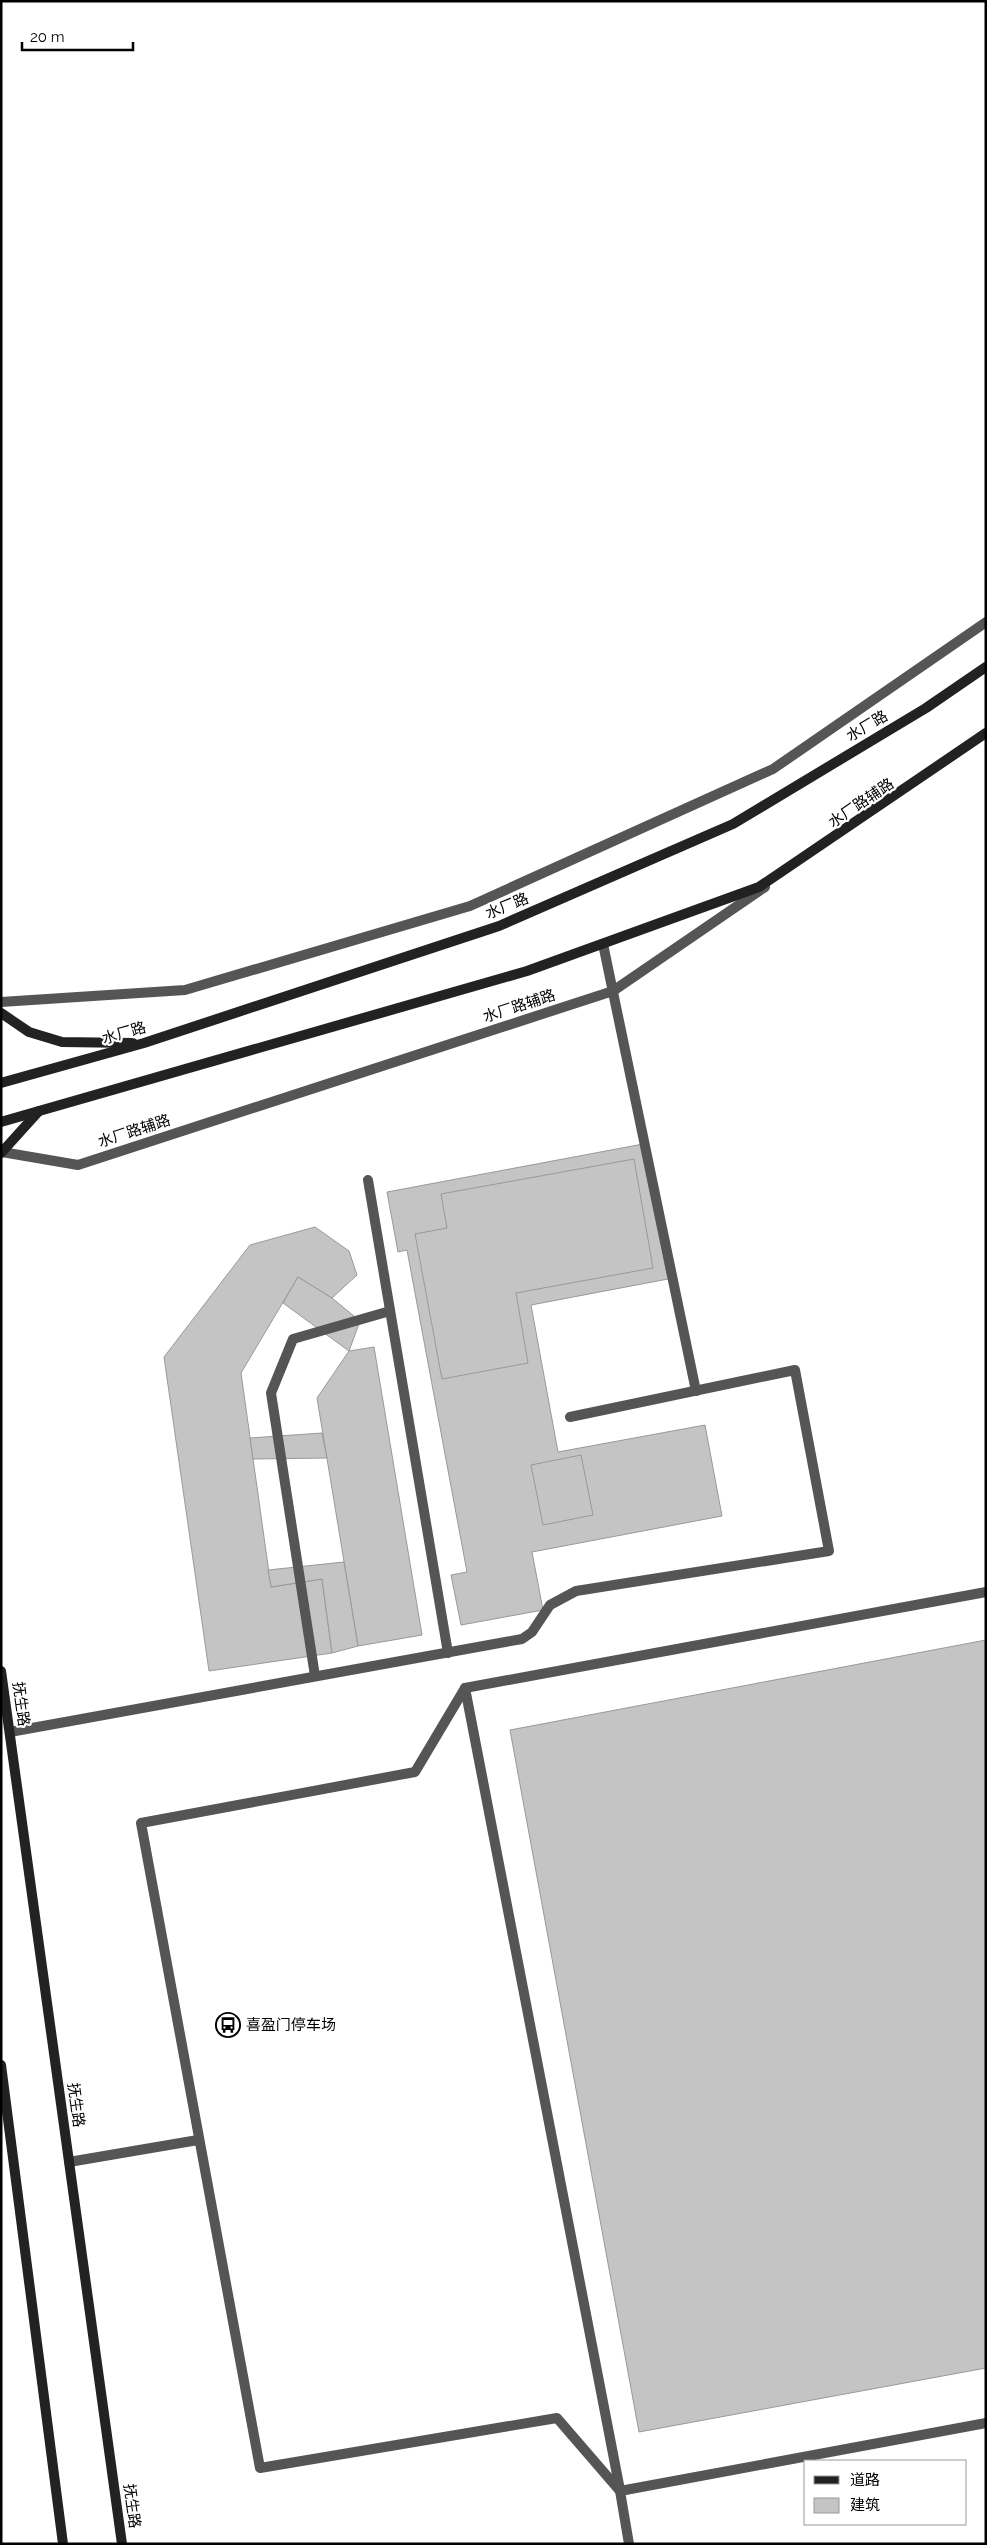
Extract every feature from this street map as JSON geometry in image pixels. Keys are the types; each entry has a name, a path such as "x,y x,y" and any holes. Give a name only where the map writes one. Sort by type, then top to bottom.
{"street":[{"path":"1,1002 185,990 470,906 774,769 986,622"},
{"name":"水厂路","path":"1,1083 144,1043 499,926 733,824 926,708 986,667"},
{"path":"1,1122 527,971 758,887 986,734"},
{"name":"水厂路辅路","path":"2,1153 78,1165 613,991 986,734"},
{"path":"603,944 696,1391"},
{"path":"1,1014 28,1032 62,1042 144,1043"},
{"path":"2,1153 39,1111"},
{"path":"368,1180 448,1653"},
{"path":"315,1676 271,1393 293,1340 390,1311"},
{"path":"10,1732 522,1639 532,1632 550,1605 576,1592 828,1551 795,1370 570,1417"},
{"path":"620,2491 557,2418 260,2468 141,1823 414,1772 465,1688 986,1592"},
{"name":"抚生路","path":"1,1671 122,2544"},
{"path":"465,1688 629,2544"},
{"path":"1,2065 64,2544"},
{"path":"69,2162 198,2140"},
{"path":"620,2491 986,2423"}],"building":[{"path":"643,1144 668,1279 531,1305 558,1452 705,1425 722,1516 532,1552 543,1610 461,1625 451,1575 467,1572 407,1250 398,1252 387,1192"},
{"path":"634,1159 653,1268 516,1293 528,1363 442,1379 415,1234 447,1228 441,1194"},
{"path":"315,1227 349,1251 357,1275 332,1298 298,1277 241,1373 271,1587 322,1579 332,1653 209,1671 164,1357 250,1245"},
{"path":"298,1277 332,1298 360,1321 349,1351 283,1303"},
{"path":"374,1347 422,1635 358,1646 317,1398 349,1351"},
{"path":"322,1433 327,1458 253,1459 250,1438"},
{"path":"581,1455 593,1515 543,1525 531,1465"},
{"path":"344,1562 358,1646 332,1653 322,1579 271,1587 268,1570"},
{"path":"986,1640 986,2368 639,2432 510,1730"}],"place":[{"name":"喜盈门停车场","path":"228,2025"}]}
